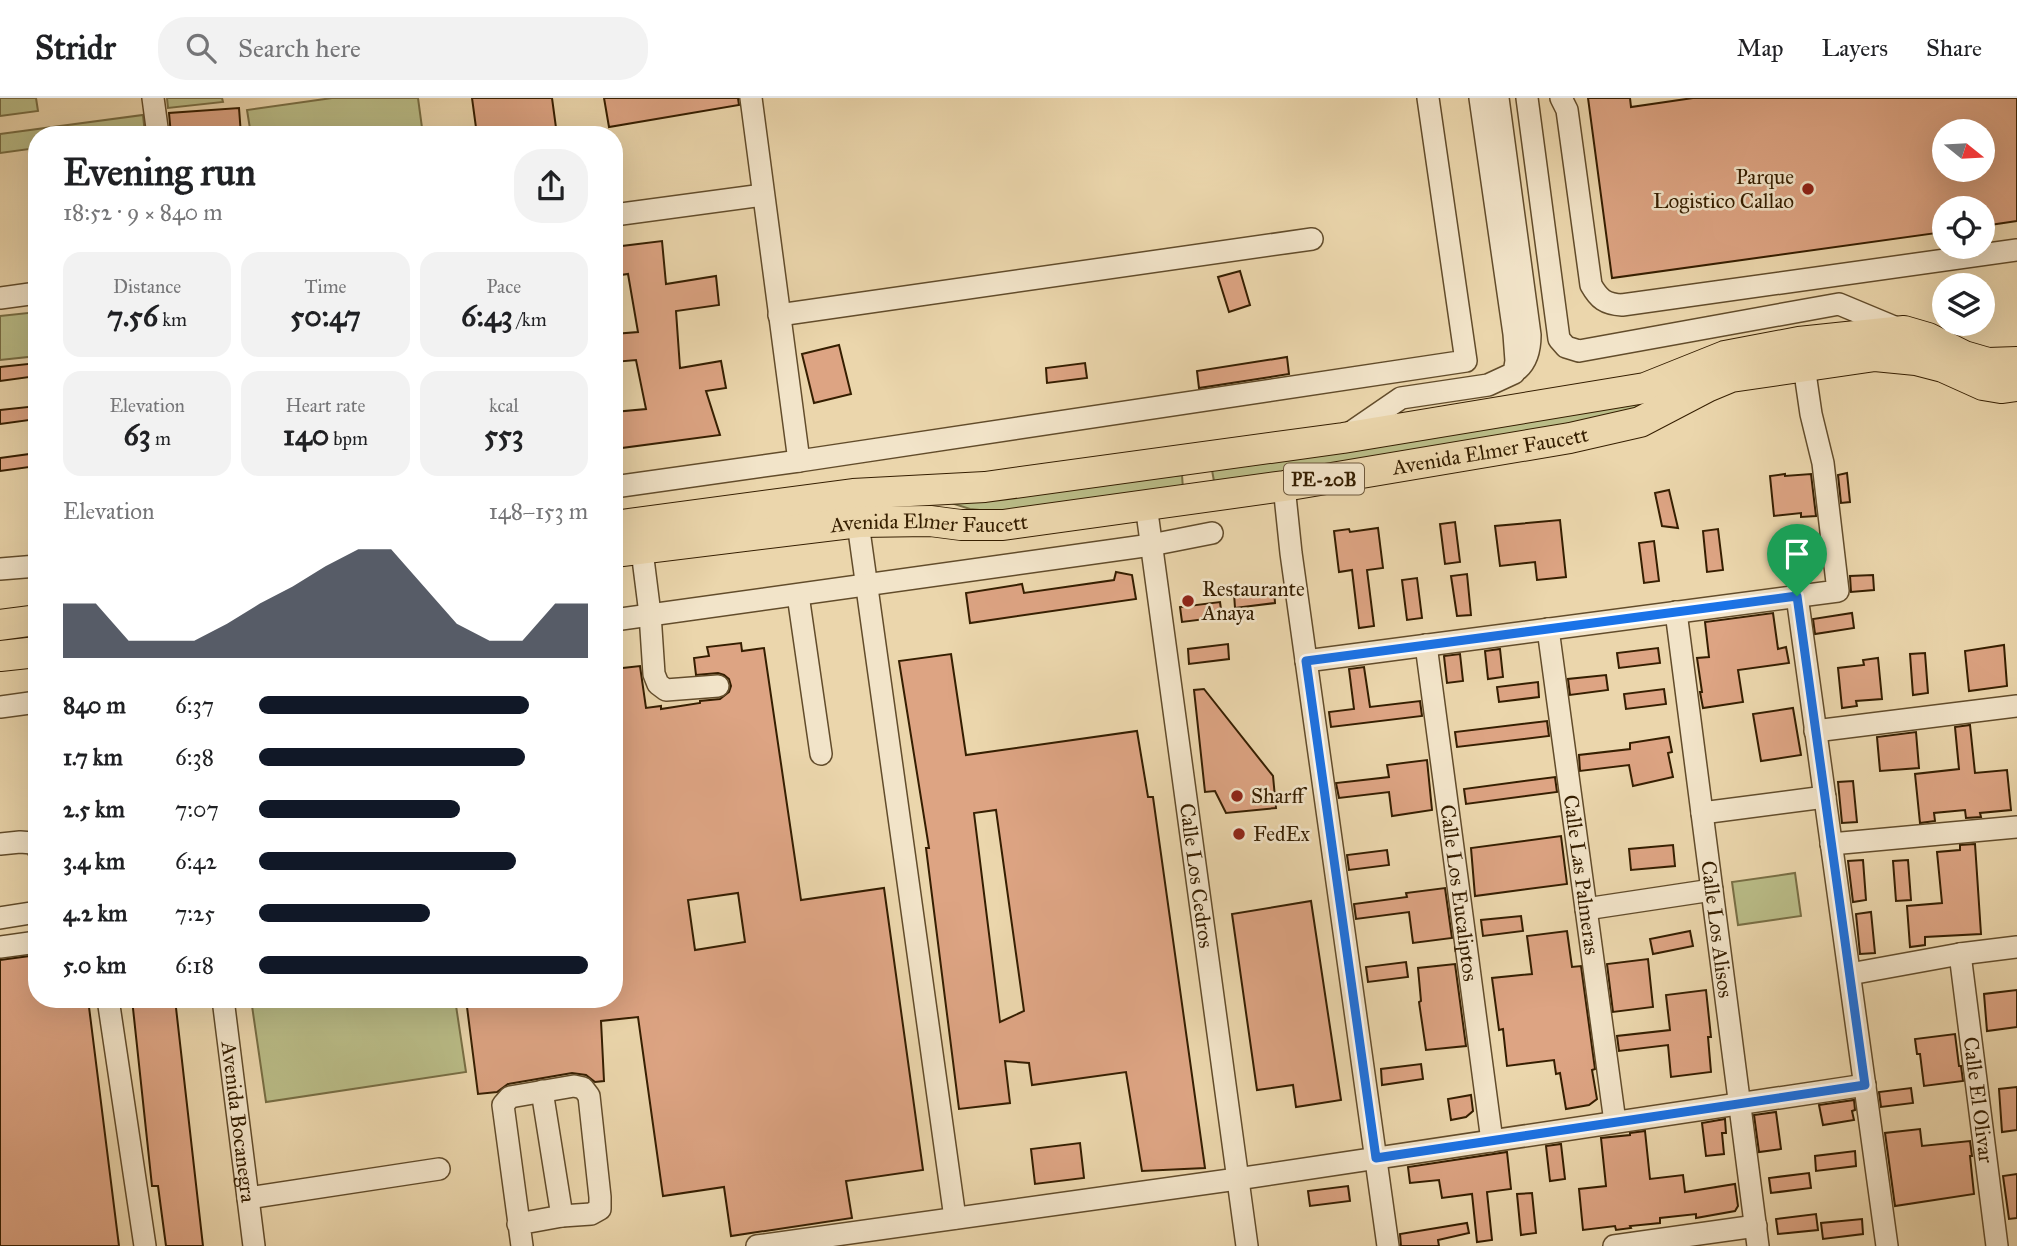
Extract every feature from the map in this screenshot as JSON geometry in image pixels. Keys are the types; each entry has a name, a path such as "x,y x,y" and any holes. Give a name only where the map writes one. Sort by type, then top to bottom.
{"highway":[{"name":"Avenida Elmer Faucett","path":"627,537 856,508 985,487 1343,438 1645,388 1725,356 1799,342 1904,331 1928,338 1964,356 1989,363 2017,362"},
{"name":"Avenida Elmer Faucett","path":"856,508 961,525 1003,524 1284,485 1570,438 1640,422 1731,377 1875,356 1916,360 1943,367 1983,385 2001,388 2017,386"},
{"path":"1196,459 1201,497"},
{"path":"0,625 28,621"},
{"path":"0,656 28,653"}],"street":[{"path":"153,98 157,126"},
{"path":"751,98 799,461"},
{"path":"623,486 1466,361 1428,98"},
{"path":"1480,98 1514,334 1514,373"},
{"path":"1343,438 1401,398 1488,385 1514,373 1522,366 1530,346 1530,335 1498,98"},
{"path":"1509,98 1543,335 1549,342 1579,351 1839,304 1904,331"},
{"path":"1527,98 1559,339 1566,347"},
{"path":"1561,98 1567,110 1591,285 1598,297 1607,304 1622,305 2017,250"},
{"path":"623,214 763,195"},
{"path":"779,315 1312,239"},
{"path":"0,298 28,294"},
{"path":"1306,661 1838,591 1823,463 1811,414 1804,366"},
{"path":"1284,485 1388,1246"},
{"name":"Calle Los Cedros","path":"1146,505 1247,1246"},
{"path":"856,508 955,1218"},
{"name":"Avenida Elmer Faucett","path":"623,618 1151,545 1212,533"},
{"path":"627,537 650,614 654,674 658,684 666,690 718,686"},
{"path":"0,569 28,567"},
{"path":"798,595 821,754"},
{"path":"1797,596 1888,1246"},
{"name":"Calle Los Alisos","path":"1676,612 1757,1236"},
{"name":"Calle Las Palmeras","path":"1548,628 1615,1122"},
{"name":"Calle Los Eucaliptos","path":"1426,645 1492,1141"},
{"path":"0,707 28,703"},
{"path":"1815,731 2017,706"},
{"path":"1702,813 1825,797"},
{"path":"1831,844 2017,827"},
{"path":"0,845 28,843"},
{"path":"1586,909 1712,890"},
{"path":"0,918 28,913"},
{"path":"0,947 28,943"},
{"path":"1850,974 1959,954 2017,947"},
{"name":"Calle El Olivar","path":"1959,954 1997,1246"},
{"path":"109,1008 145,1246"},
{"name":"Avenida Bocanegra","path":"224,1008 254,1246"},
{"path":"757,1246 1237,1179 1865,1085"},
{"path":"518,1224 591,1214 600,1209 589,1096 583,1088 574,1086 510,1097 503,1105 518,1224 522,1246"},
{"path":"542,1091 562,1216"},
{"path":"248,1198 439,1169"},
{"path":"1614,1246 1757,1236"}],"green space":[{"path":"0,98 36,98 38,111 0,116"},
{"path":"167,98 222,98 223,102 168,108"},
{"path":"332,98 418,98 422,126 250,126 247,110"},
{"path":"143,115 144,126 60,126"},
{"path":"28,130 28,149 0,153 0,134"},
{"path":"28,313 28,357 0,360 0,316"},
{"path":"1660,396 1623,414 1215,487 1212,470"},
{"path":"1182,475 1183,489 1009,513 970,509 945,501"},
{"path":"1795,873 1801,916 1738,925 1732,882"},
{"path":"252,1008 456,1008 466,1072 266,1102"}],"building":[{"path":"472,98 552,98 556,126 476,126"},
{"path":"604,98 738,98 739,105 609,126"},
{"name":"Parque Logistico Callao","path":"1588,98 1630,98 1631,107 1693,98 2017,98 2017,221 1995,224 1995,196 1932,196 1932,234 1612,278"},
{"path":"239,108 240,126 170,126 169,113"},
{"path":"662,241 666,284 716,276 719,305 676,311 680,368 721,361 726,388 706,391 720,435 623,448 623,411 646,409 636,360 623,361 623,333 638,332 628,274 623,275 623,246"},
{"path":"1240,271 1250,305 1229,312 1218,277"},
{"path":"839,345 851,394 814,403 802,354"},
{"path":"1287,357 1289,374 1199,388 1197,371"},
{"path":"1085,363 1087,378 1047,383 1046,368"},
{"path":"28,364 28,377 0,381 0,367"},
{"path":"28,407 28,420 0,424 0,410"},
{"path":"28,454 28,467 0,471 0,458"},
{"path":"1847,473 1850,502 1841,503 1838,475"},
{"path":"1811,474 1816,516 1801,517 1801,513 1774,516 1770,476"},
{"path":"1669,490 1678,528 1662,526 1655,493"},
{"path":"1560,520 1566,577 1537,580 1535,562 1500,566 1495,526"},
{"path":"1455,522 1460,562 1445,564 1440,524"},
{"path":"1378,528 1383,568 1367,570 1374,626 1359,628 1352,570 1339,572 1334,531"},
{"path":"1718,529 1723,570 1707,572 1703,531"},
{"path":"1654,541 1659,581 1644,583 1639,543"},
{"path":"1116,572 1132,575 1136,599 970,623 966,593 1022,584 1024,593 1114,580"},
{"path":"1467,574 1471,615 1457,616 1451,576"},
{"path":"1873,575 1874,590 1851,592 1850,576"},
{"path":"1417,578 1422,618 1407,620 1402,580"},
{"path":"1274,588 1275,603 1235,608 1234,593"},
{"path":"1220,602 1222,617 1182,622 1180,607"},
{"path":"1773,613 1778,649 1786,647 1789,663 1738,670 1743,702 1703,708 1697,658 1709,657 1705,622"},
{"path":"1852,613 1854,628 1815,634 1813,619"},
{"path":"741,643 742,651 764,648 801,900 884,888 923,1170 846,1181 852,1218 731,1236 724,1187 663,1196 638,1017 601,1021 604,1081 595,1082 586,1075 572,1073 508,1084 497,1092 478,1094 467,1008 623,1008 623,668 640,666 646,708 661,706 661,709 720,699 729,692 729,679 724,675 696,675 694,658 709,656 707,647","holes":["738,893 745,942 695,950 688,900"]},
{"path":"1228,644 1229,659 1189,664 1188,649"},
{"path":"2004,645 2007,686 1969,691 1965,651"},
{"path":"1658,648 1660,663 1619,668 1617,653"},
{"path":"1500,649 1503,677 1488,679 1485,651"},
{"path":"1925,653 1928,693 1913,695 1910,654"},
{"path":"951,654 966,755 1137,731 1148,797 1153,797 1205,1168 1142,1171 1126,1072 1032,1085 1029,1063 1005,1061 1010,1103 959,1109 926,848 929,848 899,661","holes":["996,810 1024,1011 1000,1022 974,813"]},
{"path":"1460,654 1463,681 1447,683 1444,656"},
{"path":"1878,658 1882,699 1856,701 1857,706 1842,708 1838,668 1864,665 1863,660"},
{"path":"1364,667 1370,707 1420,701 1422,716 1331,727 1329,712 1354,709 1349,669"},
{"path":"1606,675 1608,690 1570,695 1568,679"},
{"path":"1538,682 1539,697 1499,702 1497,687"},
{"path":"1204,689 1273,776 1276,808 1226,813 1215,791 1205,792 1194,690"},
{"path":"1664,689 1666,704 1626,709 1624,694"},
{"path":"1793,708 1801,755 1761,761 1753,714"},
{"path":"1547,721 1549,736 1457,747 1455,732"},
{"path":"1970,725 1975,773 2007,770 2011,810 1980,813 1981,817 1966,818 1965,810 1934,813 1935,821 1920,823 1915,774 1959,769 1955,727"},
{"path":"1916,732 1919,768 1880,771 1877,737"},
{"path":"1669,737 1672,752 1668,753 1673,777 1633,786 1629,765 1580,771 1579,755 1630,749 1630,743"},
{"path":"1427,760 1432,810 1392,816 1389,792 1339,798 1336,783 1389,777 1387,765"},
{"path":"1555,777 1557,792 1466,804 1464,789"},
{"path":"1853,781 1857,822 1842,823 1838,782"},
{"path":"1561,836 1567,884 1475,896 1471,848"},
{"path":"1975,844 1981,934 1925,937 1925,945 1910,947 1907,906 1942,903 1937,852 1960,850 1960,845"},
{"path":"1673,845 1675,866 1631,870 1629,849"},
{"path":"1387,850 1389,865 1349,870 1347,855"},
{"path":"1863,860 1866,900 1853,902 1848,861"},
{"path":"1908,860 1911,900 1896,901 1893,861"},
{"path":"1445,888 1452,938 1413,943 1409,912 1356,919 1354,904 1407,897 1406,893"},
{"path":"1311,901 1341,1100 1296,1107 1293,1085 1257,1090 1232,914"},
{"path":"1871,912 1875,953 1860,954 1856,914"},
{"path":"1521,916 1523,931 1483,936 1481,920"},
{"path":"1567,931 1572,967 1581,966 1597,1099 1589,1105 1566,1109 1560,1073 1556,1074 1554,1060 1507,1066 1503,1029 1499,1030 1492,978 1532,974 1527,936"},
{"path":"1690,931 1693,946 1653,954 1650,939"},
{"path":"28,956 28,1008 89,1008 119,1246 0,1246 0,960"},
{"path":"1648,959 1653,1007 1613,1012 1607,964"},
{"path":"1406,962 1408,977 1368,982 1366,967"},
{"path":"1455,964 1466,1046 1426,1050 1419,1002 1418,968"},
{"path":"1706,990 1711,1037 1708,1037 1711,1072 1671,1077 1668,1045 1619,1051 1617,1036 1670,1030 1666,995"},
{"path":"2017,990 2017,1027 1987,1031 1984,994"},
{"path":"133,1008 176,1008 203,1246 166,1246 158,1186 152,1186"},
{"path":"1955,1034 1963,1081 1924,1086 1915,1039"},
{"path":"1421,1064 1423,1079 1382,1085 1381,1069"},
{"path":"2017,1087 2017,1130 2002,1132 1999,1089"},
{"path":"1911,1088 1913,1103 1881,1107 1879,1092"},
{"path":"1471,1095 1473,1111 1466,1117 1451,1120 1448,1099"},
{"path":"1854,1100 1854,1120 1823,1125 1819,1105"},
{"path":"1776,1112 1781,1149 1759,1152 1754,1115"},
{"path":"1725,1119 1726,1133 1722,1133 1724,1154 1706,1156 1702,1123"},
{"path":"1920,1129 1922,1146 1970,1141 1974,1194 1895,1206 1885,1133"},
{"path":"1645,1131 1650,1179 1683,1175 1685,1192 1735,1184 1738,1206 1735,1211 1696,1218 1696,1214 1660,1218 1660,1223 1616,1230 1615,1226 1583,1230 1579,1189 1606,1186 1601,1138"},
{"path":"1080,1143 1084,1178 1035,1184 1031,1149"},
{"path":"1561,1144 1565,1179 1550,1181 1546,1146"},
{"path":"1855,1151 1856,1166 1816,1171 1815,1156"},
{"path":"1507,1152 1511,1189 1487,1192 1492,1240 1477,1242 1472,1194 1442,1198 1439,1180 1410,1183 1408,1167"},
{"path":"1809,1173 1811,1188 1771,1193 1769,1178"},
{"path":"2017,1174 2017,1218 2009,1219 2003,1176"},
{"path":"1348,1186 1350,1201 1310,1206 1308,1191"},
{"path":"1532,1193 1536,1233 1521,1235 1517,1194"},
{"path":"1816,1214 1818,1230 1778,1234 1776,1219"},
{"path":"1862,1219 1863,1234 1823,1239 1821,1223"},
{"path":"1467,1223 1469,1233 1438,1240 1439,1246 1401,1246 1400,1234"}],"place":[{"name":"Parque Logistico Callao","path":"1808,189"},
{"name":"Restaurante Anaya","path":"1188,601"},
{"name":"Sharff","path":"1237,796"},
{"name":"FedEx","path":"1239,834"}],"route":[{"path":"1797,596 1865,1085 1376,1158 1306,661 1797,596"}]}
